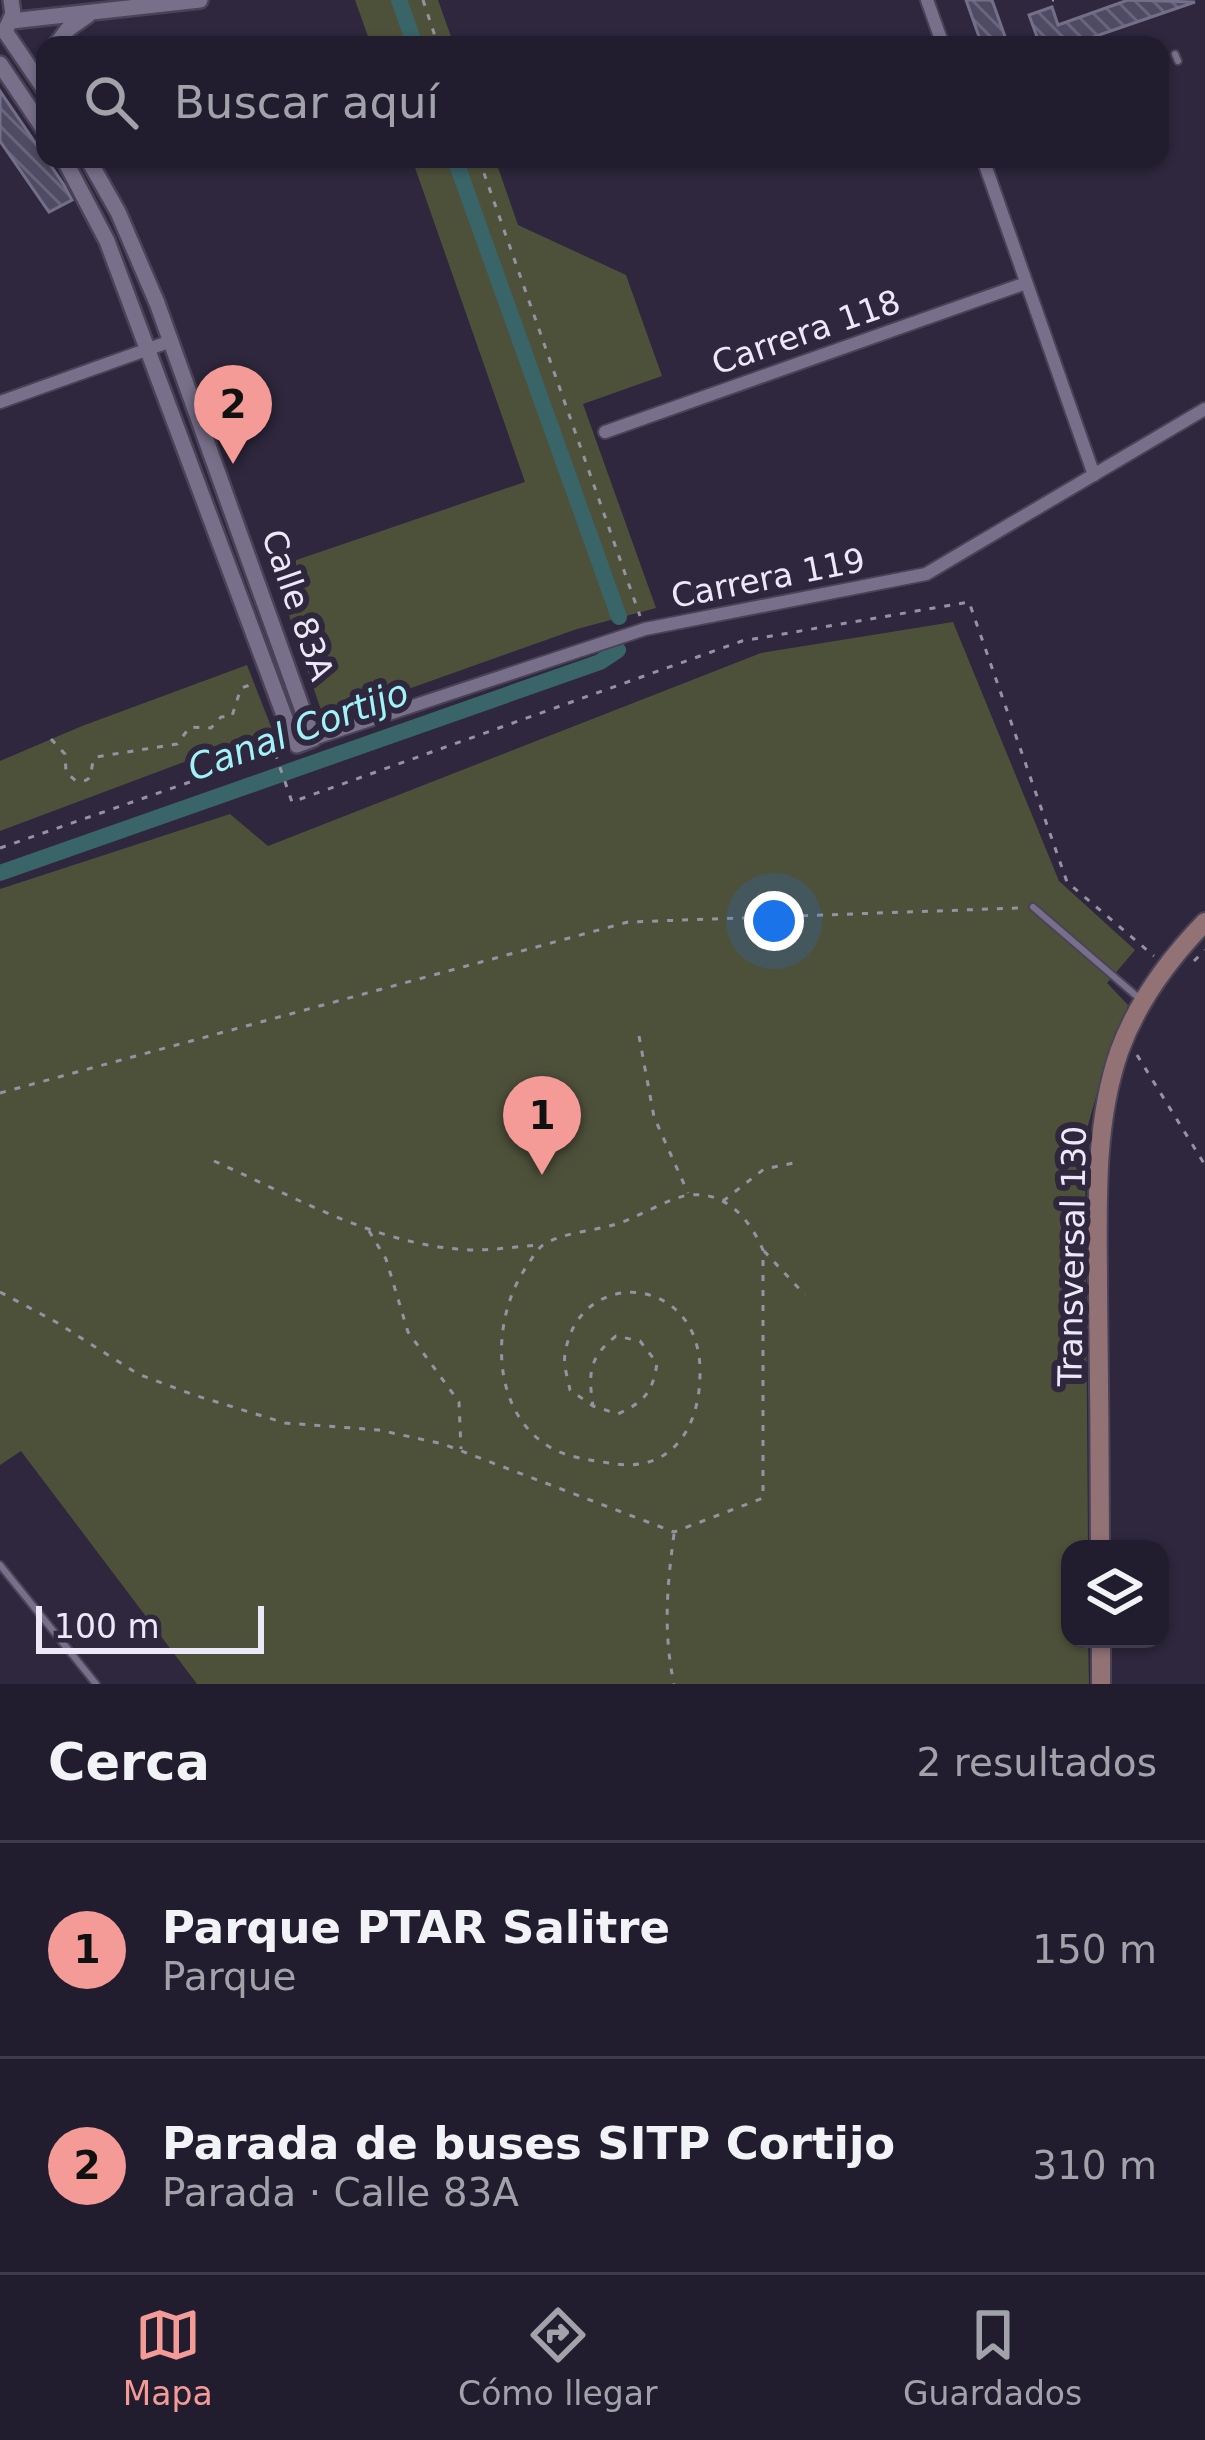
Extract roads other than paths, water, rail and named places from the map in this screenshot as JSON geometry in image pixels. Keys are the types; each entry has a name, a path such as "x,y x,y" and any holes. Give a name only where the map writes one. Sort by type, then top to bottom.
{"main road":[{"name":"Transversal 130","path":"1100,1540 1098,1188 1110,1083 1142,1001 1205,922"},
{"path":"1101,1648 1101,1684"}],"street":[{"path":"11,0 5,28 36,76"},
{"path":"5,28 200,0"},
{"path":"927,0 940,36"},
{"path":"63,36 91,13"},
{"path":"0,64 36,118"},
{"name":"Calle 83A","path":"69,168 107,241 297,745 313,739 171,341 118,212 93,168"},
{"path":"986,168 1094,476"},
{"name":"Carrera 118","path":"605,432 1026,283"},
{"path":"0,402 171,341"},
{"name":"Carrera 119","path":"313,739 645,629 926,574 1205,409"}],"lane":[{"path":"1033,908 1142,1001"},
{"path":"0,1565 95,1684"}],"waterway":[{"name":"Canal Cortijo","path":"399,0 412,36"},
{"name":"Canal Cortijo","path":"458,168 619,617"},
{"name":"Canal Cortijo","path":"0,873 600,662 618,650"}],"place":[{"name":"Parada de buses SITP Cortijo","path":"233,464"},
{"name":"Parque PTAR Salitre","path":"542,1175"}]}
